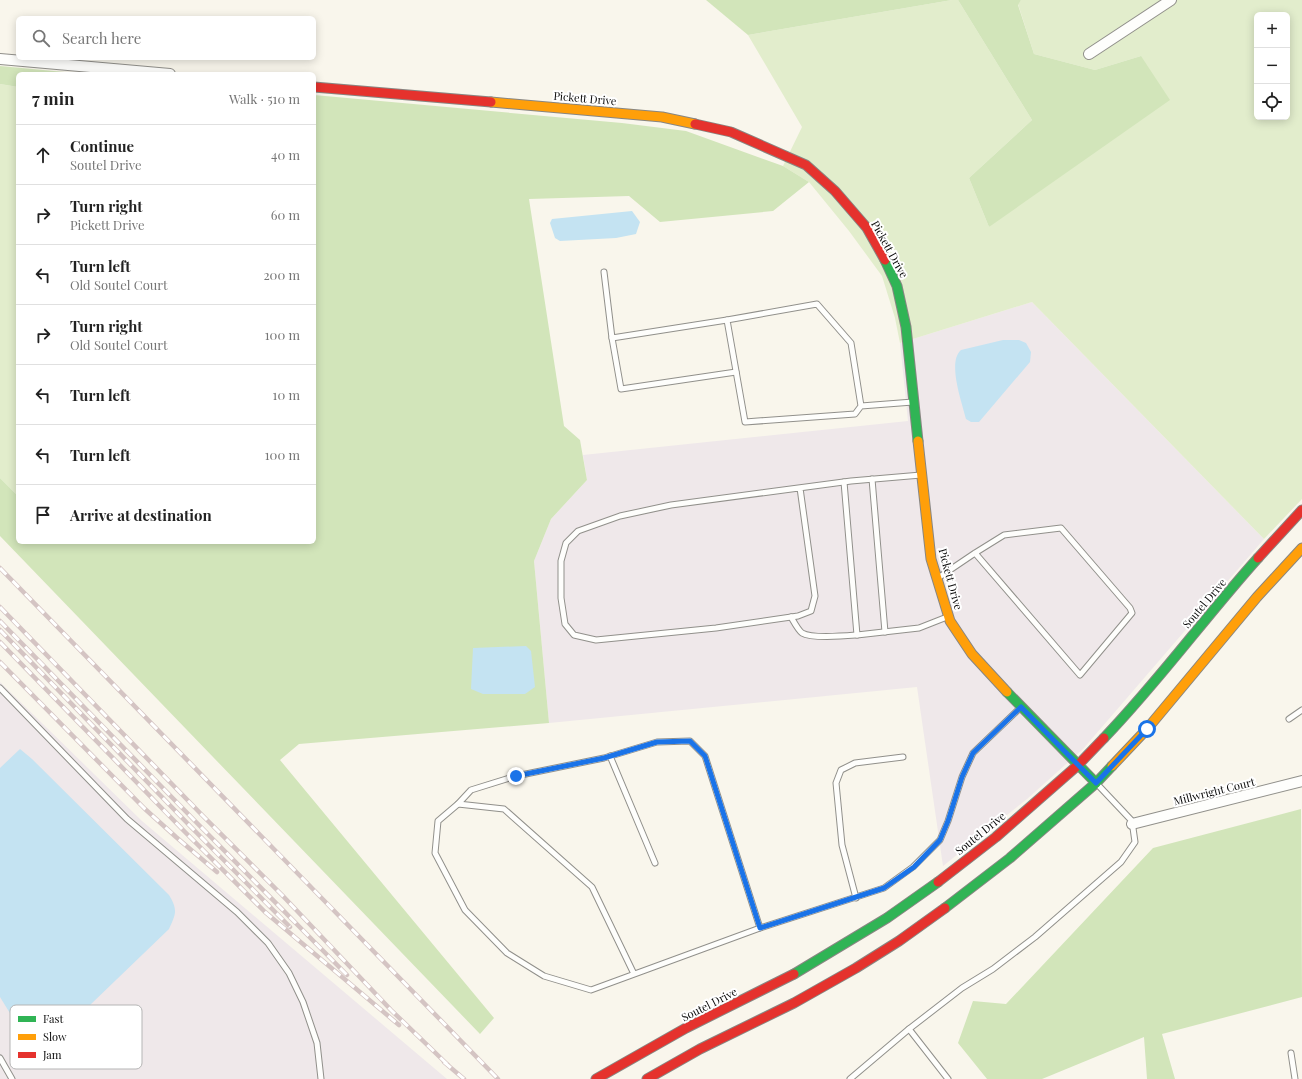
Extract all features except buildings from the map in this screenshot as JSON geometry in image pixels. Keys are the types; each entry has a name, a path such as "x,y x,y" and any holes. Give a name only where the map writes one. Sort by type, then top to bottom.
{"main road":[{"name":"Pickett Drive","path":"316,87 662,117 731,132 806,165 834,191 867,228 883,256 897,286 906,327 931,559 950,621 972,654 1021,707 1096,783"},
{"name":"Soutel Drive","path":"596,1079 686,1028 782,981 848,943 887,918 942,879 996,837 1078,765 1130,711 1238,580 1302,510"},
{"path":"647,1079 700,1049 794,1003 856,968 899,941 956,900 1010,858 1096,783 1147,729 1257,597 1302,548"}],"street":[{"path":"1089,54 1171,0"},
{"path":"0,59 147,72"},
{"name":"Millwright Court","path":"1132,824 1302,781"}],"lane":[{"path":"604,272 612,338 621,389 736,372"},
{"path":"612,338 817,304 851,343 861,406 855,414 745,422 727,320"},
{"path":"861,406 914,402"},
{"path":"800,488 815,596 811,611 798,616 716,628 596,640 574,635 565,624 561,598 561,561 566,544 578,531 620,516 671,505 844,482 922,475"},
{"path":"872,479 885,632"},
{"path":"844,482 857,636"},
{"path":"937,579 975,553 1004,535 1061,528 1130,608 1132,613 1080,675 975,553"},
{"path":"791,617 802,633 835,637 857,636 920,628 949,617"},
{"path":"0,688 126,819 238,912 268,943 289,973 303,1002 317,1043 321,1079"},
{"path":"760,928 705,756 690,741 657,742 610,756 516,776 471,790 458,804 438,821 435,853 465,910 507,953 544,976 591,990 760,928 884,888 914,867 940,840 948,821 962,777 973,753 1021,707"},
{"path":"1289,719 1302,710"},
{"path":"610,756 655,863"},
{"path":"856,898 842,845 836,783 841,770 855,763 903,757"},
{"path":"850,1079 909,1029 962,988 993,970 1035,937 1121,862 1135,842 1132,821 1096,783"},
{"path":"458,804 504,809 592,887 634,974"},
{"path":"909,1029 948,1079"},
{"path":"1291,1053 1295,1079"},
{"path":"0,1058 12,1079"}],"shaded area":[{"path":"1032,302 1264,539 1083,749 1027,799 943,866 917,687 549,723 534,561 551,519 587,480 583,455 908,421 900,343"},
{"path":"0,682 142,821 447,1079 0,1079"}],"green space":[{"path":"706,0 952,0 748,35"},
{"path":"958,0 1032,120 969,178 989,227 1141,56 1095,70 1034,54 1018,4 1021,0 1302,0 1302,499 1264,539 1032,302 900,343 895,318 882,276 849,231 809,182 783,166 802,127 748,35"},
{"path":"958,0 1021,0 1018,5 1034,54 1095,70 1141,56 1170,100 989,227 969,178 1032,120"},
{"path":"0,66 64,72 16,72 16,87 0,84"},
{"path":"0,84 16,87 16,494 0,478"},
{"path":"316,95 622,123 686,131 783,166 809,182 773,211 660,222 629,196 529,199 564,426 580,440 587,480 551,519 534,561 549,723 299,744 280,760 494,1018 480,1034 0,536 0,478 16,494 16,544 316,544"},
{"path":"1301,809 1302,997 1162,1034 1175,1079 1147,1079 1144,1037 1042,1079 987,1079 958,1043 973,1001 1006,1004 1153,848"}],"water":[{"path":"632,211 640,222 636,234 616,238 560,241 555,238 550,223 552,219"},
{"path":"1003,340 1019,340 1026,343 1031,352 1030,362 979,422 971,422 966,419 959,393 955,373 957,356 961,350"},
{"path":"526,646 531,651 535,687 525,694 483,694 471,689 473,648"},
{"path":"20,749 32,759 169,895 174,905 175,912 169,929 90,1005 10,1005 10,1013 0,997 0,768"}],"railway":[{"path":"0,568 498,1079"},
{"path":"0,607 282,895 391,1010 448,1065"},
{"path":"0,621 347,975"},
{"path":"0,630 290,927"},
{"path":"0,642 265,912 399,1025"},
{"path":"0,662 145,809 217,872"},
{"path":"444,1062 464,1079"}],"traffic: fast":[{"path":"885,260 897,286 906,327 918,441"},
{"path":"1104,738 1163,672 1258,558"},
{"path":"1007,692 1096,783"},
{"path":"945,908 1010,858 1096,783 1112,766"},
{"path":"794,974 887,918 938,882"}],"traffic: slow":[{"path":"491,102 662,117 695,124"},
{"path":"918,441 931,559 950,621 972,654 1007,692"},
{"path":"1112,766 1147,729 1257,597 1302,548"}],"traffic: jam":[{"path":"316,87 491,102"},
{"path":"695,124 731,132 806,165 835,191 867,228 885,260"},
{"path":"1258,558 1302,510"},
{"path":"938,882 996,837 1078,765 1104,738"},
{"path":"647,1079 700,1049 794,1003 856,968 899,941 945,908"},
{"path":"596,1079 686,1028 794,974"}],"route":[{"path":"516,776 604,758 657,742 690,741 705,756 760,928 884,888 914,867 940,840 948,821 962,777 973,753 1021,707 1096,783 1147,729"}]}
